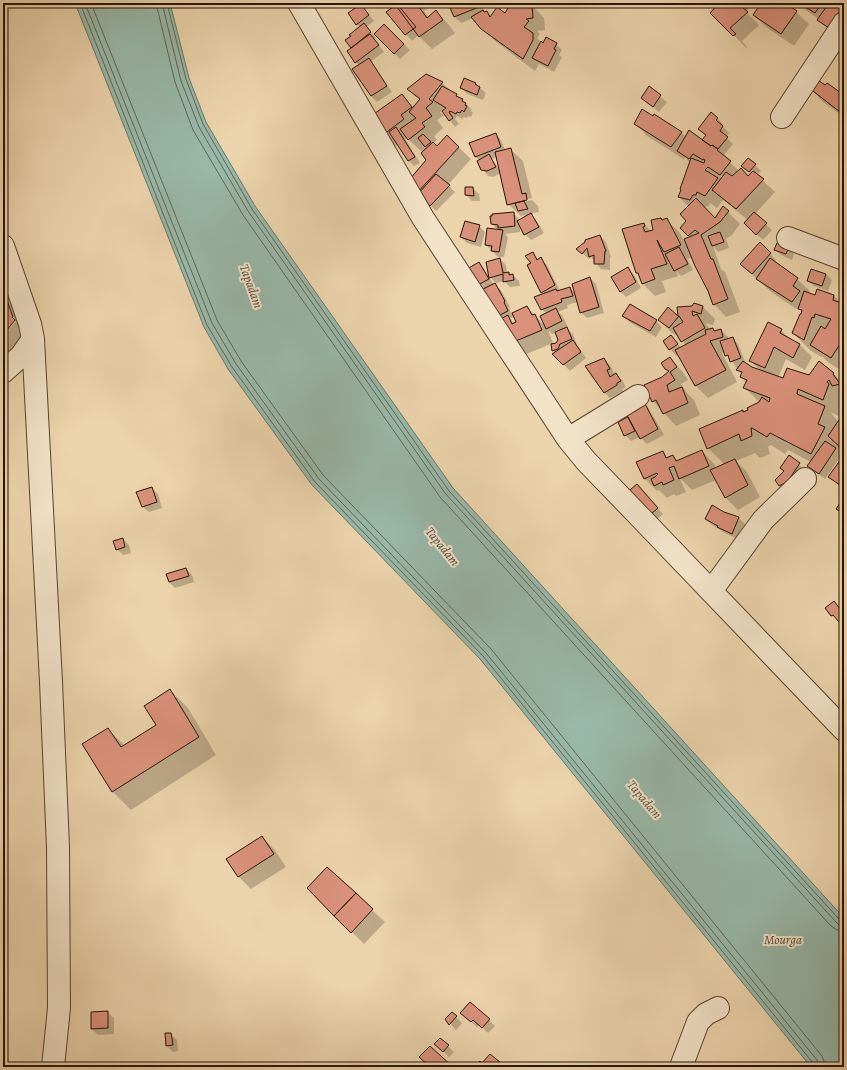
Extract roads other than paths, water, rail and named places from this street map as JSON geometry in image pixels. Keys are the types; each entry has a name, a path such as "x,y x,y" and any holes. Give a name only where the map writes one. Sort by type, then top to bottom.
{"street":[{"path":"299,3 423,218 568,439 597,472 844,730"},
{"path":"782,117 844,23"},
{"path":"788,238 844,259"},
{"path":"3,246 30,324 33,339 51,674 58,847 59,1008 53,1067"},
{"path":"3,372 21,356 33,339"},
{"path":"568,439 638,396"},
{"path":"711,591 764,520 805,479"},
{"path":"681,1067 698,1022 706,1014 718,1008"}],"water":[{"name":"Mourga","path":"75,3 170,3 189,78 206,122 255,206 453,488 844,918 844,1067 811,1067 480,659 312,485 228,369 204,327"}],"water label":[{"name":"Tapadam","path":"252,286"},
{"name":"Tapadam","path":"443,546"},
{"name":"Tapadam","path":"645,799"}]}
